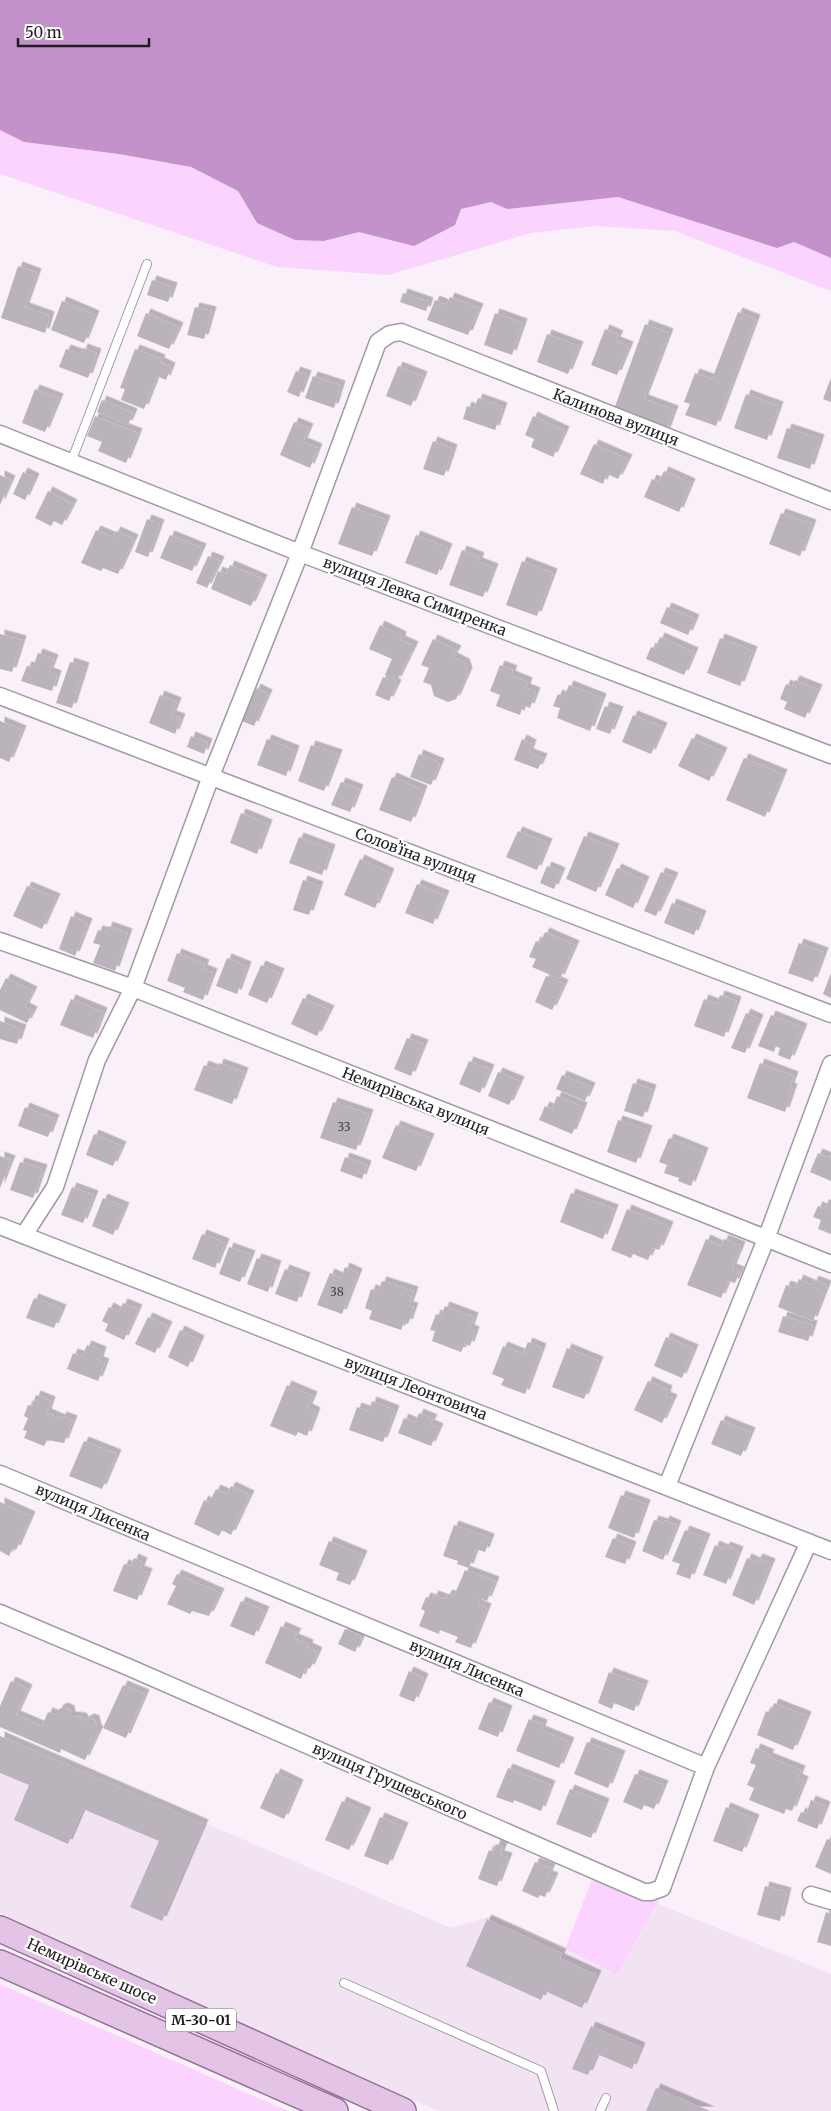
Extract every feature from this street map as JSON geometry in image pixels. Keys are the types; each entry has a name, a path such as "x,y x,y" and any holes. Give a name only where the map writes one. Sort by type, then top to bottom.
{"main road":[{"name":"Немирівське шосе","path":"0,1929 403,2111"},
{"name":"Немирівське шосе","path":"0,1963 335,2111"}],"street":[{"name":"Калинова вулиця","path":"300,553 378,342 390,334 401,332 831,501"},
{"name":"вулиця Левка Симиренка","path":"0,434 300,553 831,755"},
{"path":"24,1235 55,1187 97,1060 133,988 211,776 300,553"},
{"name":"Соловʼїна вулиця","path":"0,696 831,1014"},
{"name":"Немирівська вулиця","path":"0,941 133,988 831,1264"},
{"path":"667,1486 766,1239 831,1064"},
{"name":"вулиця Леонтовича","path":"0,1226 831,1551"},
{"name":"вулиця Лисенка","path":"0,1474 706,1767"},
{"path":"706,1767 809,1542"},
{"name":"вулиця Грушевського","path":"0,1613 644,1892 651,1892 662,1888 706,1767"},
{"path":"811,1895 831,1901"}],"lane":[{"path":"70,462 146,264"},
{"path":"344,1983 542,2071 554,2111"},
{"path":"600,2111 606,2098"}],"shaded area":[{"path":"0,0 831,0 831,258 794,242 777,248 618,197 507,209 491,202 461,209 455,225 414,246 359,232 324,241 295,240 257,223 238,191 191,167 119,154 24,142 0,130"},
{"path":"0,130 24,142 119,154 191,167 238,191 257,223 324,241 359,232 383,238 461,209 491,202 507,209 618,197 777,248 794,242 831,258 831,291 675,231 595,226 531,233 388,275 277,267 0,174"},
{"path":"0,1736 451,1928 491,1916 617,1975 658,1904 831,1974 831,2111 438,2111 0,1913"},
{"path":"593,1877 644,1899 659,1901 617,1975 565,1949"},
{"path":"0,1984 288,2111 0,2111"}],"building":[{"path":"18,266 37,273 25,307 50,316 45,333 1,318"},
{"path":"152,280 173,287 168,302 147,295"},
{"path":"403,293 429,302 426,311 400,302"},
{"path":"450,297 479,308 468,335 427,320 435,300 447,305"},
{"path":"62,301 95,315 84,343 51,330"},
{"path":"195,307 212,311 204,339 187,335"},
{"path":"738,312 756,319 716,426 685,415 690,404 684,402 695,373 712,379"},
{"path":"146,313 179,327 169,349 137,336"},
{"path":"495,313 523,323 512,355 484,345"},
{"path":"645,324 669,333 644,399 674,410 666,432 613,412"},
{"path":"605,329 619,335 616,341 629,346 617,375 591,365"},
{"path":"547,334 579,346 568,374 537,362"},
{"path":"83,348 97,353 88,378 59,367 66,349 81,354"},
{"path":"135,349 161,359 160,362 171,367 166,380 157,376 144,409 121,400 125,389 120,388"},
{"path":"398,366 423,376 411,406 386,396"},
{"path":"296,371 307,375 299,397 287,392"},
{"path":"313,376 341,385 334,408 305,398"},
{"path":"831,378 831,402 823,399"},
{"path":"35,389 59,398 45,432 22,423"},
{"path":"746,394 779,406 767,440 734,428"},
{"path":"478,398 503,407 495,430 463,419 467,406 474,409"},
{"path":"102,400 133,413 128,425 97,412"},
{"path":"95,416 138,433 126,463 98,451 102,442 87,436"},
{"path":"533,416 565,431 553,457 531,447 534,439 525,435"},
{"path":"294,422 309,428 303,442 318,448 310,468 280,455"},
{"path":"787,428 820,439 810,469 777,458"},
{"path":"433,441 453,449 444,476 423,469"},
{"path":"594,444 628,459 618,479 607,474 603,484 580,474"},
{"path":"664,471 691,483 679,512 644,497 652,479 659,482"},
{"path":"23,472 35,478 25,500 13,494"},
{"path":"0,475 11,480 0,505"},
{"path":"48,491 73,504 62,525 54,521 51,526 35,518"},
{"path":"352,507 386,520 372,556 338,544"},
{"path":"781,513 812,524 800,556 769,544"},
{"path":"147,519 160,524 148,557 135,552"},
{"path":"96,530 113,537 116,531 134,539 118,574 103,568 101,571 81,563"},
{"path":"170,535 202,548 192,571 160,558"},
{"path":"416,535 448,548 437,575 405,563"},
{"path":"462,550 480,557 478,562 494,568 483,597 449,585"},
{"path":"208,556 220,561 207,588 196,583"},
{"path":"522,561 553,573 537,616 506,605"},
{"path":"230,565 263,579 251,606 211,589 218,571 226,574"},
{"path":"667,607 695,619 688,635 660,623"},
{"path":"380,625 402,636 401,640 414,646 397,681 385,675 392,659 369,649"},
{"path":"0,634 22,640 12,672 0,669"},
{"path":"660,637 694,652 684,675 646,659 651,647 655,649"},
{"path":"720,638 753,651 740,686 707,673"},
{"path":"433,639 457,650 453,657 465,663 468,672 456,699 448,702 434,696 431,685 423,682 429,668 421,665"},
{"path":"38,653 54,659 49,672 57,675 52,691 21,681 27,666 33,667"},
{"path":"70,662 85,667 72,708 56,703"},
{"path":"500,665 513,670 511,675 528,682 526,688 536,692 530,708 523,705 520,715 496,706 500,695 490,691"},
{"path":"383,677 397,684 389,701 375,695"},
{"path":"795,680 818,689 805,718 784,709 787,702 780,699 786,684 792,687"},
{"path":"569,685 602,698 590,731 557,718 560,708 553,706 558,694 564,697"},
{"path":"256,688 268,694 254,726 242,721"},
{"path":"160,695 177,702 172,715 181,718 175,734 149,723"},
{"path":"605,706 619,711 610,734 596,729"},
{"path":"633,715 663,727 651,754 622,742"},
{"path":"0,721 22,730 9,762 0,758"},
{"path":"191,736 208,743 204,754 187,747"},
{"path":"692,738 723,752 709,781 678,766"},
{"path":"267,739 295,750 286,776 257,765"},
{"path":"522,739 532,744 529,753 543,758 538,769 514,760"},
{"path":"311,745 338,754 324,791 298,781"},
{"path":"419,754 440,763 431,785 410,777"},
{"path":"744,758 783,774 765,817 726,800"},
{"path":"392,777 423,790 411,822 379,810"},
{"path":"341,782 359,789 350,812 331,805"},
{"path":"241,813 268,824 257,854 230,843"},
{"path":"518,831 548,843 537,870 506,857"},
{"path":"584,836 615,848 596,892 566,879"},
{"path":"299,837 331,849 322,875 289,863"},
{"path":"360,859 390,873 375,908 344,895"},
{"path":"547,866 561,872 554,889 540,883"},
{"path":"617,868 645,881 633,908 605,895"},
{"path":"661,872 674,877 656,916 644,911"},
{"path":"303,880 319,886 309,915 293,910"},
{"path":"417,884 445,895 433,924 405,913"},
{"path":"27,886 56,898 42,929 13,916"},
{"path":"672,903 702,915 694,935 664,923"},
{"path":"71,916 88,923 75,956 59,949"},
{"path":"108,926 128,933 115,971 93,963 100,945 93,943 98,930 106,932"},
{"path":"545,932 575,945 560,979 532,967 536,959 529,957 536,941 540,943"},
{"path":"799,943 824,952 813,982 788,973"},
{"path":"177,953 205,964 203,969 213,973 203,1000 183,992 185,988 167,981"},
{"path":"227,958 247,966 237,994 216,986"},
{"path":"261,965 280,973 267,1003 248,995"},
{"path":"831,973 831,998 823,994"},
{"path":"546,976 564,984 552,1010 535,1002"},
{"path":"6,978 33,991 25,1007 33,1011 27,1023 0,1010 0,990"},
{"path":"720,995 737,1001 724,1037 694,1026 704,999 717,1004"},
{"path":"303,998 330,1010 317,1036 291,1024"},
{"path":"71,999 103,1012 93,1038 60,1025"},
{"path":"746,1013 759,1019 745,1053 731,1048"},
{"path":"771,1015 803,1028 790,1060 778,1055 780,1048 776,1046 774,1052 758,1046"},
{"path":"0,1021 22,1029 17,1044 0,1039"},
{"path":"407,1038 424,1044 411,1076 394,1069"},
{"path":"469,1061 490,1069 480,1093 459,1084"},
{"path":"219,1063 244,1072 232,1104 194,1090 204,1065 217,1070"},
{"path":"760,1063 794,1076 790,1087 793,1088 785,1112 747,1098"},
{"path":"498,1072 520,1081 509,1105 488,1096"},
{"path":"562,1075 591,1087 585,1101 556,1089"},
{"path":"633,1083 652,1089 643,1117 624,1111"},
{"path":"557,1096 583,1107 572,1134 539,1120 545,1106 552,1109"},
{"path":"333,1102 369,1114 356,1150 320,1138"},
{"path":"25,1107 55,1119 48,1137 18,1126"},
{"path":"618,1120 648,1130 636,1163 607,1152"},
{"path":"396,1125 430,1138 416,1171 382,1158"},
{"path":"94,1134 122,1146 113,1166 86,1155"},
{"path":"669,1138 704,1152 691,1186 678,1181 679,1178 664,1173 667,1165 659,1162"},
{"path":"818,1153 830,1158 831,1155 831,1181 810,1172"},
{"path":"0,1156 11,1160 0,1188"},
{"path":"345,1157 367,1165 362,1179 340,1171"},
{"path":"20,1162 43,1169 33,1198 10,1190"},
{"path":"72,1187 94,1195 83,1223 61,1215"},
{"path":"571,1193 614,1209 603,1239 560,1222"},
{"path":"103,1198 125,1207 113,1235 92,1226"},
{"path":"829,1199 831,1200 831,1234 818,1229 821,1220 813,1217 818,1206 825,1209"},
{"path":"627,1209 669,1226 659,1250 653,1248 648,1260 633,1254 631,1258 611,1250"},
{"path":"202,1234 225,1243 215,1268 192,1259"},
{"path":"706,1239 721,1246 724,1239 741,1246 732,1268 740,1271 735,1283 728,1281 721,1298 687,1285"},
{"path":"229,1247 251,1255 240,1282 219,1274"},
{"path":"257,1258 277,1265 268,1292 247,1284"},
{"path":"345,1267 358,1273 342,1314 317,1305 330,1273 341,1278"},
{"path":"285,1269 306,1277 297,1302 275,1294"},
{"path":"799,1279 812,1285 814,1280 827,1285 813,1321 778,1307 786,1285 795,1288"},
{"path":"382,1281 414,1291 409,1306 414,1307 408,1324 404,1322 401,1330 369,1319 372,1311 365,1308 371,1289 378,1291"},
{"path":"34,1298 62,1309 54,1328 26,1318"},
{"path":"123,1303 138,1309 124,1340 105,1331 108,1324 102,1321 109,1307 119,1312"},
{"path":"445,1306 474,1317 470,1329 475,1331 470,1346 465,1344 461,1352 432,1341 435,1331 430,1330 436,1314 441,1316"},
{"path":"783,1316 813,1325 808,1341 778,1332"},
{"path":"148,1317 168,1326 155,1353 135,1344"},
{"path":"180,1330 200,1340 188,1367 168,1357"},
{"path":"666,1337 694,1349 682,1378 654,1366"},
{"path":"528,1342 542,1348 525,1394 501,1385 504,1379 492,1374 503,1346 523,1354"},
{"path":"87,1345 102,1351 99,1361 105,1363 98,1381 67,1369 73,1353 82,1356"},
{"path":"567,1348 599,1361 584,1399 552,1387"},
{"path":"648,1381 668,1390 666,1396 673,1399 662,1423 634,1410"},
{"path":"287,1385 313,1396 308,1408 316,1412 307,1436 298,1432 296,1436 270,1426"},
{"path":"36,1395 51,1401 47,1413 61,1419 62,1416 73,1420 64,1443 47,1440 44,1446 24,1438 27,1431 23,1430 28,1418 24,1416 28,1405 32,1406"},
{"path":"372,1401 395,1410 383,1442 349,1430 357,1407 369,1411"},
{"path":"419,1413 433,1419 430,1424 439,1428 431,1446 398,1433 404,1418 415,1423"},
{"path":"721,1420 751,1432 741,1456 711,1444"},
{"path":"84,1441 117,1454 102,1489 69,1476"},
{"path":"231,1486 250,1495 231,1535 222,1530 219,1536 194,1524 204,1500 209,1503 216,1489 227,1494"},
{"path":"621,1495 646,1504 634,1538 608,1528"},
{"path":"0,1502 31,1516 16,1550 13,1548 9,1556 0,1551"},
{"path":"654,1520 664,1523 665,1520 677,1525 663,1560 642,1551"},
{"path":"454,1525 490,1538 485,1552 476,1549 469,1568 457,1564 458,1561 443,1556"},
{"path":"685,1530 706,1538 690,1579 676,1574 680,1564 672,1561"},
{"path":"613,1538 632,1546 625,1564 605,1557"},
{"path":"329,1541 363,1555 350,1585 336,1580 339,1573 319,1565"},
{"path":"715,1545 724,1549 726,1546 739,1551 726,1584 703,1575"},
{"path":"134,1558 143,1562 140,1570 148,1573 137,1600 113,1591 124,1564 131,1566"},
{"path":"747,1558 756,1562 758,1558 771,1563 754,1605 732,1595"},
{"path":"465,1570 495,1581 487,1601 480,1598 478,1604 487,1608 471,1648 455,1642 458,1637 440,1630 439,1634 419,1626 425,1611 421,1609 426,1597 432,1599 434,1595 445,1599 448,1594 454,1596"},
{"path":"177,1574 220,1593 209,1616 192,1611 190,1614 167,1604 176,1586 172,1584"},
{"path":"241,1601 265,1611 254,1636 230,1626"},
{"path":"281,1626 297,1633 294,1638 309,1644 308,1647 318,1652 310,1669 306,1667 301,1679 265,1663"},
{"path":"345,1629 362,1636 355,1652 338,1644"},
{"path":"409,1671 424,1678 414,1702 399,1696"},
{"path":"609,1672 644,1685 634,1711 614,1703 612,1709 598,1703"},
{"path":"11,1681 28,1689 16,1715 42,1726 48,1712 56,1715 59,1709 64,1707 70,1710 71,1716 82,1717 84,1721 90,1718 95,1720 99,1730 85,1760 61,1749 60,1753 0,1727 0,1706"},
{"path":"123,1685 145,1694 126,1738 103,1728"},
{"path":"489,1702 508,1710 498,1737 478,1729"},
{"path":"774,1703 807,1716 793,1750 757,1735 766,1711 770,1713"},
{"path":"529,1719 543,1724 541,1730 570,1742 559,1768 516,1751"},
{"path":"0,1736 204,1824 162,1921 130,1907 159,1841 83,1809 68,1844 14,1820 29,1785 0,1773"},
{"path":"587,1742 621,1755 608,1788 574,1774"},
{"path":"756,1748 770,1754 768,1757 801,1770 798,1778 804,1781 792,1811 786,1809 784,1814 749,1800 754,1788 747,1785 756,1765 750,1763"},
{"path":"508,1768 551,1785 541,1811 514,1800 513,1803 496,1797"},
{"path":"276,1773 299,1784 284,1819 260,1808"},
{"path":"635,1774 664,1785 654,1809 644,1805 642,1810 623,1802"},
{"path":"570,1789 605,1803 591,1838 556,1824"},
{"path":"811,1800 826,1806 817,1829 797,1821 801,1812 806,1814"},
{"path":"342,1801 367,1812 349,1850 325,1840"},
{"path":"726,1807 755,1819 742,1852 713,1841"},
{"path":"380,1817 404,1827 388,1865 364,1856"},
{"path":"827,1839 831,1841 831,1874 815,1867"},
{"path":"496,1844 503,1847 500,1855 508,1857 497,1886 478,1879 489,1850 493,1852"},
{"path":"535,1862 551,1868 548,1875 554,1877 545,1897 540,1895 538,1898 522,1891"},
{"path":"765,1886 787,1892 780,1921 757,1915"},
{"path":"826,1912 831,1914 831,1946 817,1942"},
{"path":"487,1919 562,1953 560,1958 597,1975 582,2008 545,1991 541,2000 466,1966"},
{"path":"591,2026 641,2047 632,2069 597,2054 588,2075 572,2069"},
{"path":"656,2088 710,2111 646,2111"}]}
